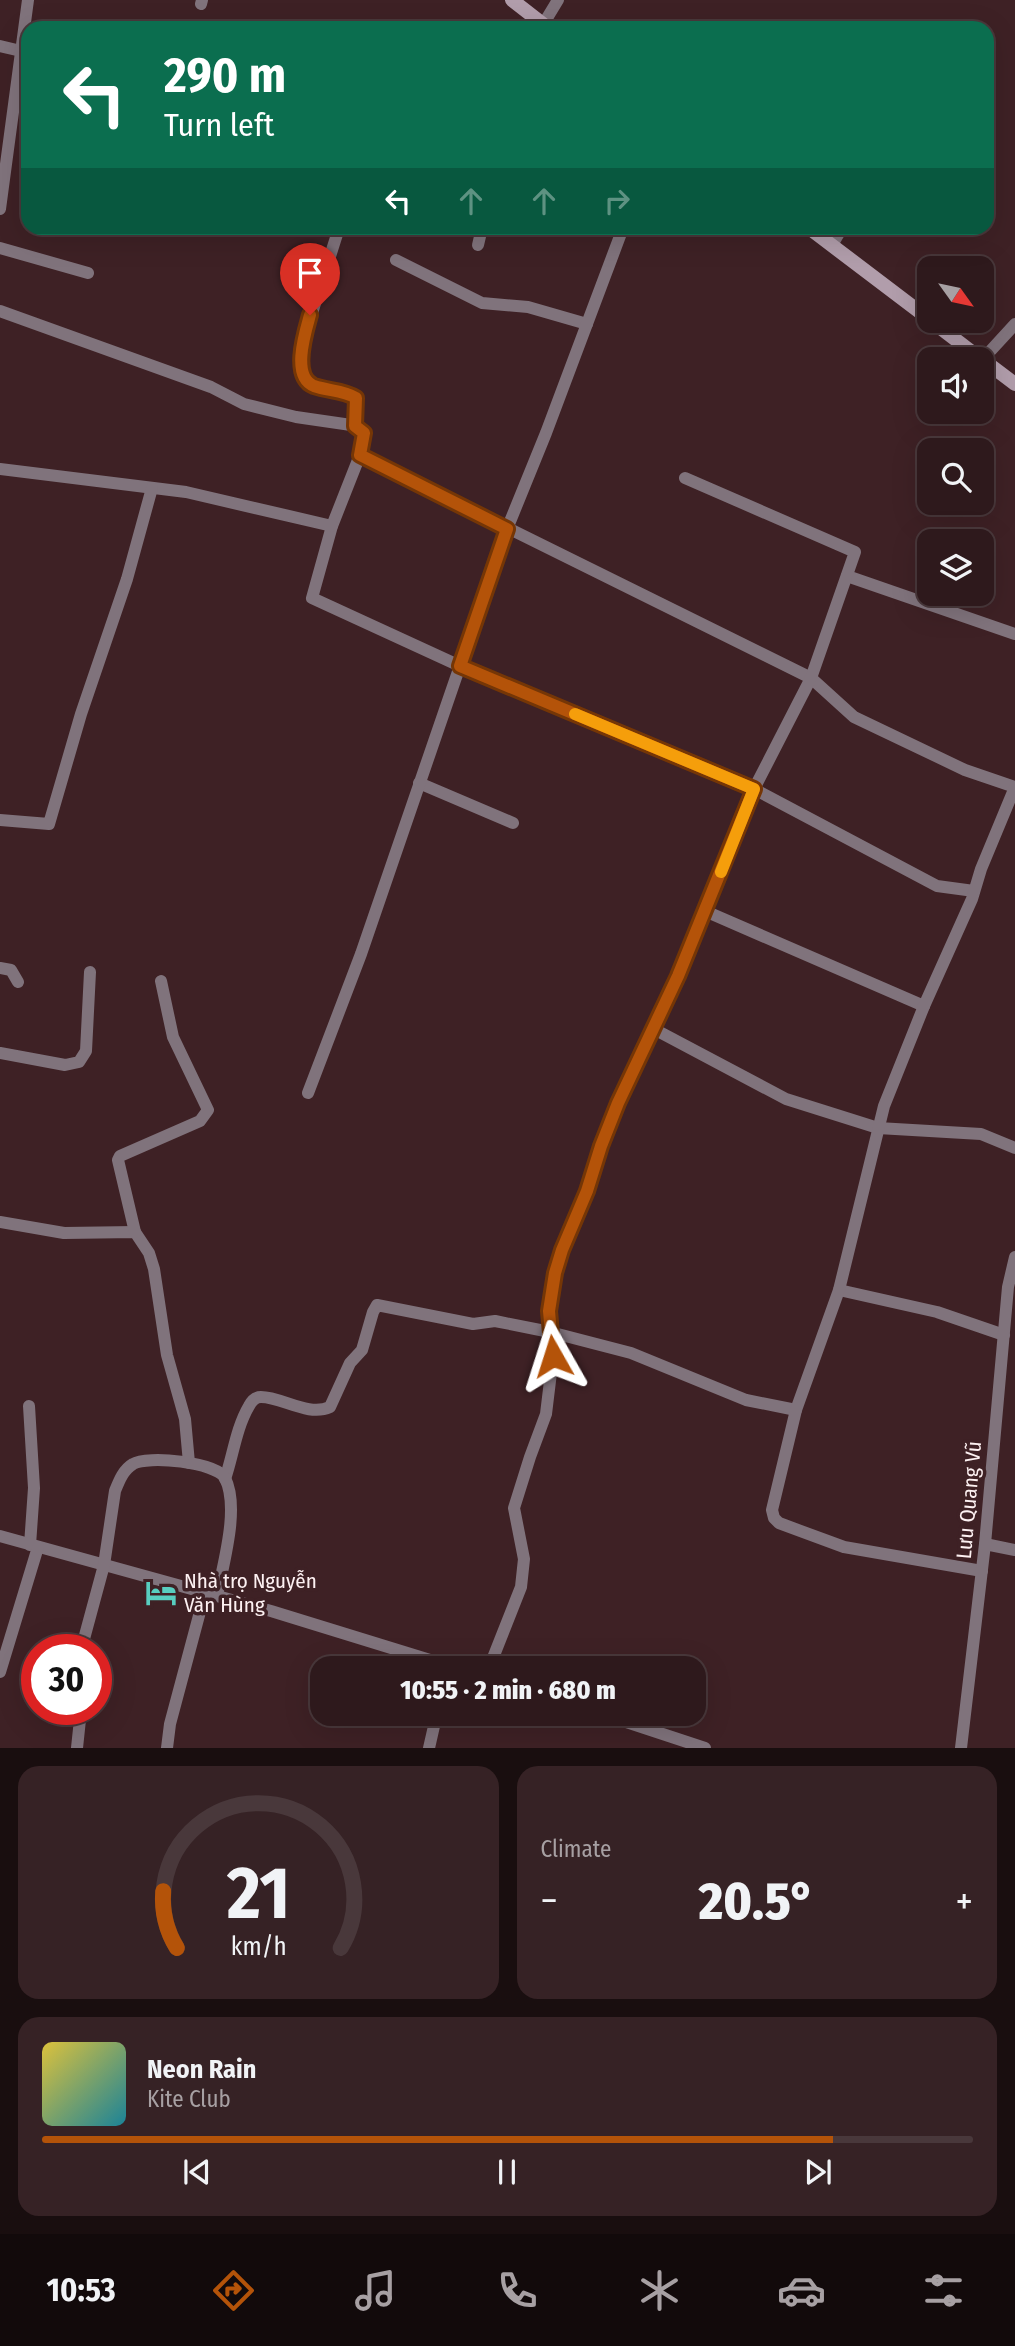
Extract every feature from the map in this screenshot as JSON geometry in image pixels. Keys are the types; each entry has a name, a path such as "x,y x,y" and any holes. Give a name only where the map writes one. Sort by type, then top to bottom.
{"main road":[{"path":"512,0 537,21"},
{"path":"818,235 917,310"},
{"path":"947,333 966,347"},
{"path":"994,368 1015,384"}],"street":[{"path":"27,21 28,0"},
{"path":"547,21 558,0"},
{"path":"0,46 21,51 0,209"},
{"path":"337,235 306,332 302,375 305,381 313,386 356,398 355,426"},
{"path":"478,244 480,235"},
{"path":"308,1093 361,954 507,529 620,235"},
{"path":"832,245 838,235"},
{"path":"0,248 88,273"},
{"path":"396,260 482,303 528,307 587,324"},
{"path":"0,311 211,387 244,404 296,417 355,426 364,433 360,455 332,526 312,598 460,666 754,789 937,886 974,891"},
{"path":"993,347 1015,324"},
{"path":"360,455 811,678 854,717 965,770 1015,787 896,1074 878,1128 839,1290 796,1409 772,1510 779,1523 844,1547 982,1571"},
{"path":"0,469 186,492 332,526"},
{"path":"494,1656 521,1587 524,1559 514,1508 547,1414 553,1356 550,1332 552,1289 562,1250 587,1191 601,1146 652,1028 678,976 754,789 811,678 855,552 685,478"},
{"path":"0,820 49,824 81,715 127,579 152,488"},
{"path":"847,576 1015,634"},
{"path":"419,783 513,823"},
{"path":"705,911 924,1006"},
{"path":"0,968 11,970 18,982"},
{"path":"0,1053 65,1065 79,1062 86,1051 90,972"},
{"path":"161,981 173,1037 208,1105 208,1110 200,1121 120,1156 118,1160 135,1232 149,1253 155,1269 167,1355 185,1419 189,1463"},
{"path":"652,1028 786,1099 878,1128 981,1134 1015,1148"},
{"path":"0,1222 64,1233 135,1232"},
{"name":"Lưu Quang Vũ","path":"961,1748 985,1544 1004,1335 1015,1257"},
{"path":"839,1290 937,1312 1004,1335"},
{"path":"225,1479 243,1418 252,1401 261,1397 294,1407 323,1410 330,1407 350,1363 362,1350 377,1305 474,1324 495,1321 550,1332 631,1353 746,1400 796,1409"},
{"path":"0,1672 34,1546 29,1406"},
{"path":"85,1634 104,1565 115,1491 126,1470 134,1463 145,1460 208,1466 221,1473 230,1496 230,1518 211,1594 170,1724 167,1748"},
{"path":"0,1536 211,1594 415,1656"},
{"path":"985,1544 1015,1550"},
{"path":"77,1748 79,1725"},
{"path":"429,1748 434,1726"},
{"path":"638,1726 705,1748"}],"slow traffic":[{"path":"575,714 754,789 721,872"}],"place":[{"name":"Nhà trọ Nguyễn Văn Hùng","path":"161,1593"}],"route":[{"path":"310,315 303,346 302,375 305,381 313,386 356,398 358,407 355,426 364,433 360,455 507,529 460,666 754,789 678,976 618,1103 587,1191 562,1250 549,1311 553,1356"}]}
